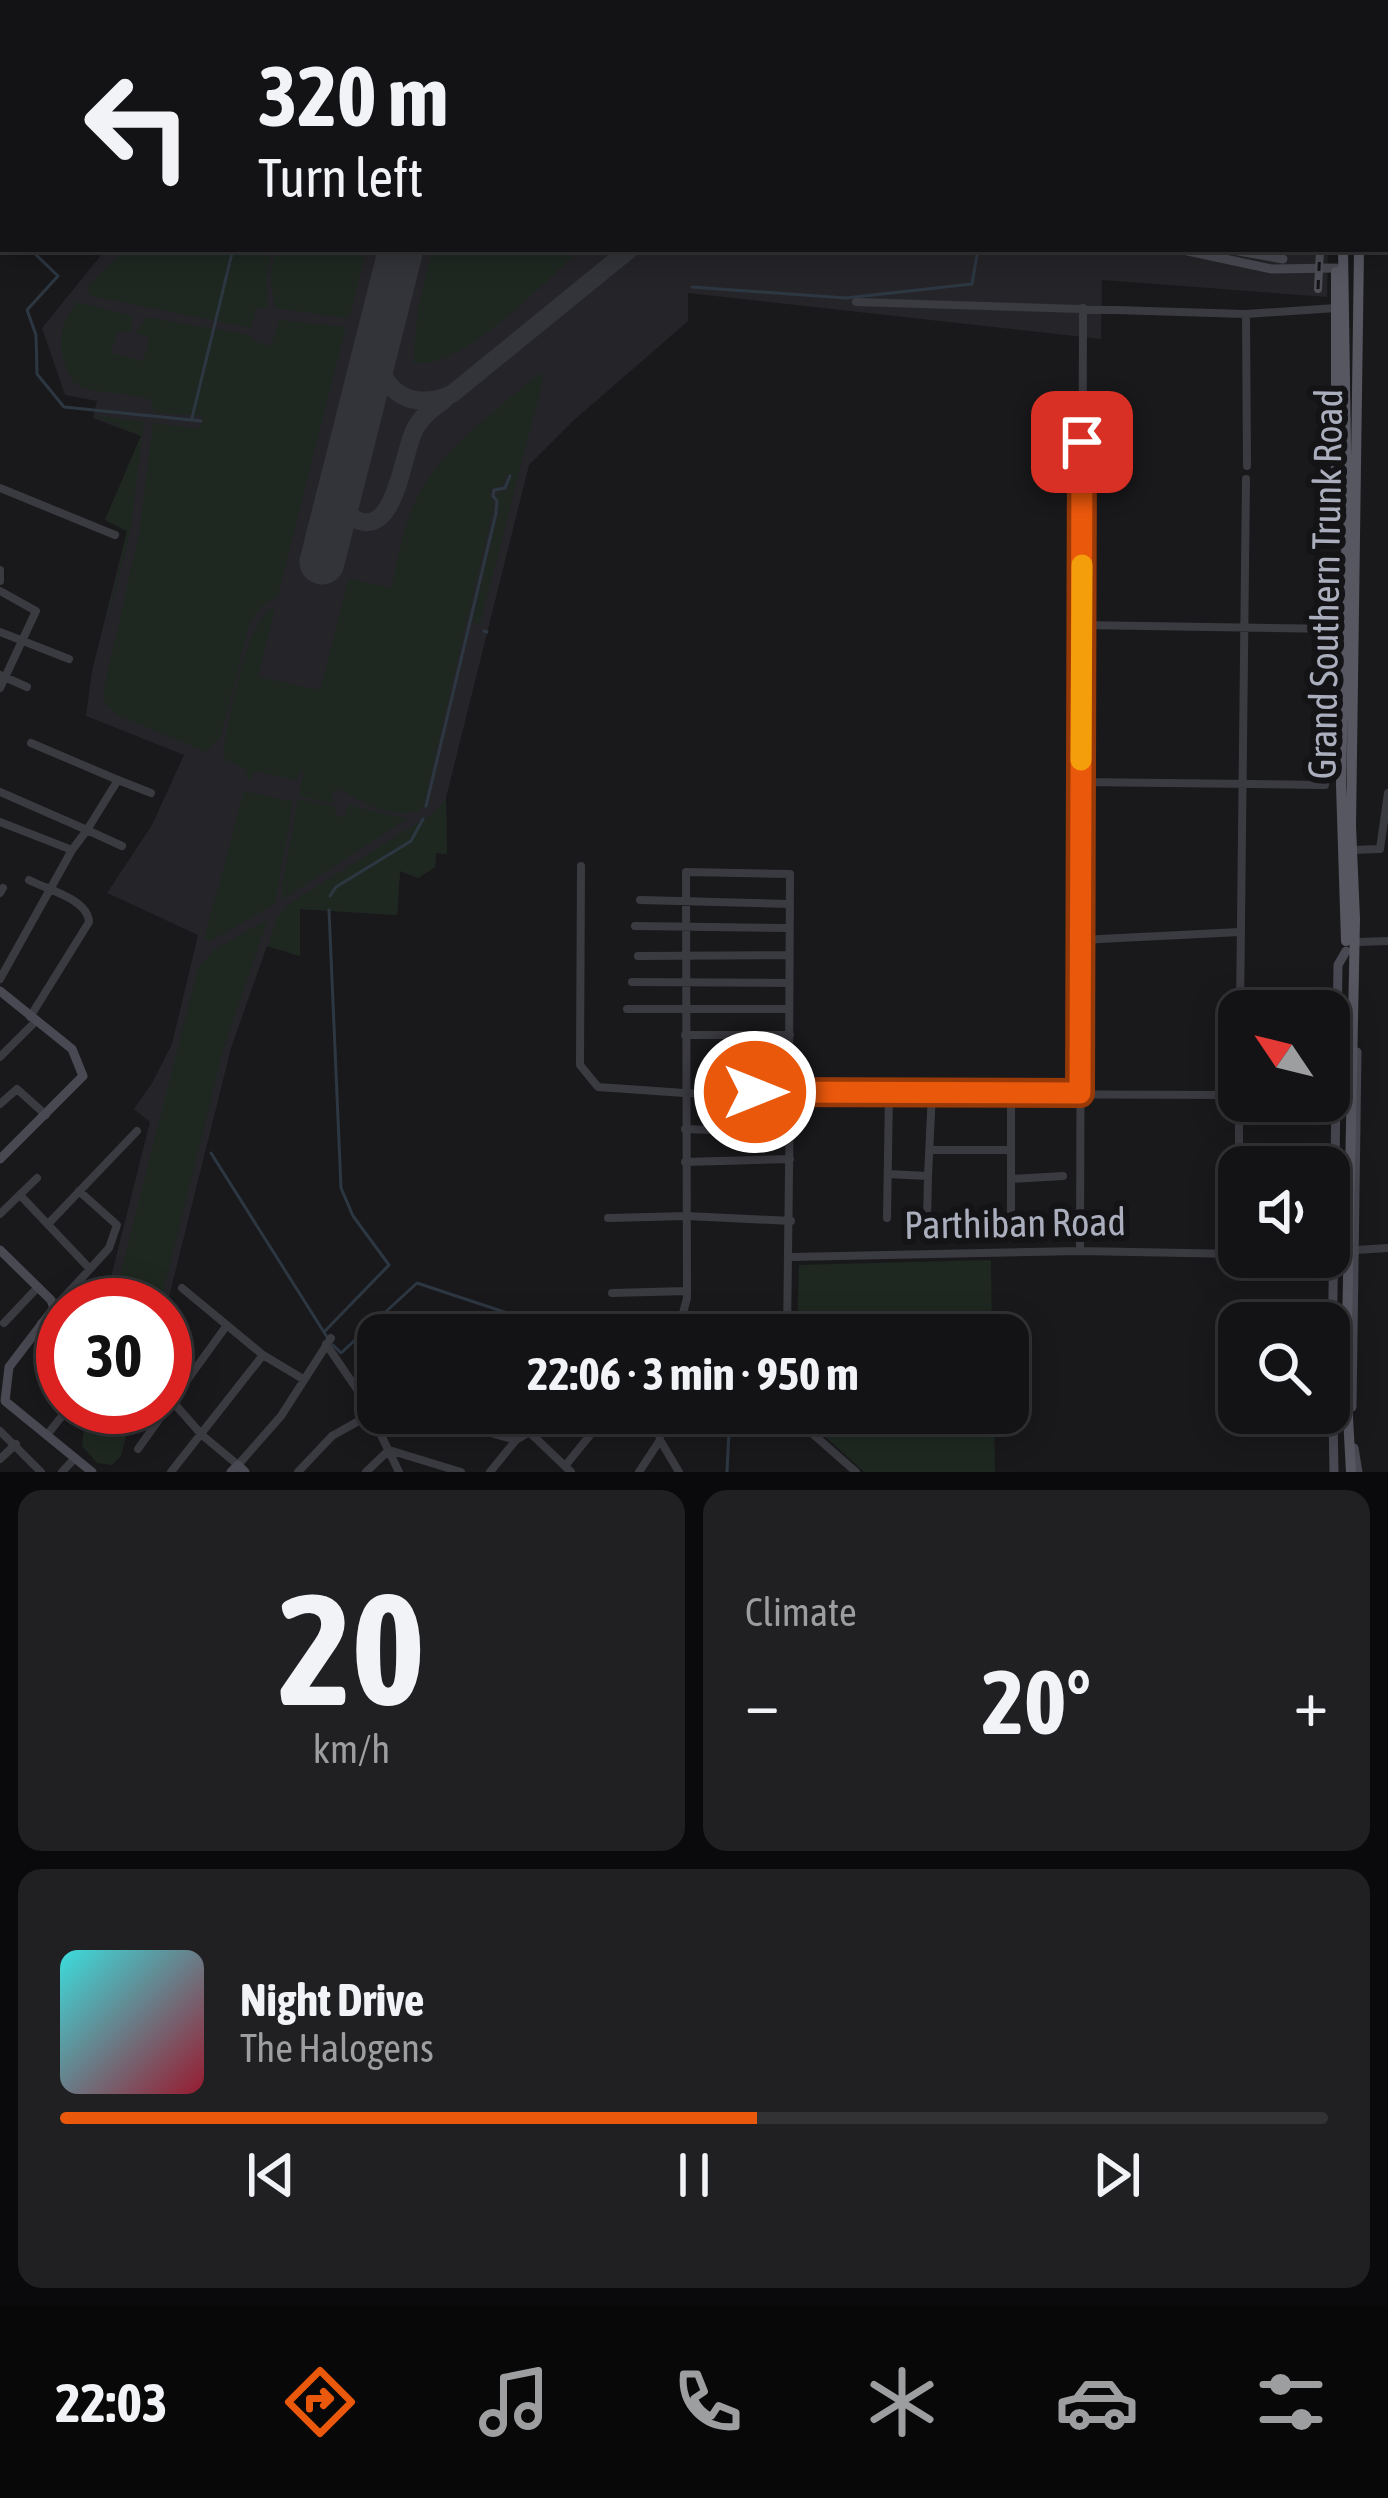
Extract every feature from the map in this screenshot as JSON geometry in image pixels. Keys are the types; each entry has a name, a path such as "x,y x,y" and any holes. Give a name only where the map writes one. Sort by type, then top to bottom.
{"main road":[{"path":"1339,252 1336,512 1346,530"},
{"path":"1339,252 1346,530"},
{"name":"Grand Southern Trunk Road","path":"1349,967 1355,920 1359,252"},
{"name":"Grand Southern Trunk Road","path":"1346,530 1340,784 1349,967"},
{"path":"1349,967 1340,1424 1351,1472"}],"street":[{"path":"1193,252 1283,259"},
{"path":"1243,252 1336,268"},
{"path":"856,302 1246,314 1336,308"},
{"path":"1080,1250 1083,308"},
{"path":"1246,314 1247,466"},
{"path":"1240,990 1246,479"},
{"path":"0,488 115,535"},
{"path":"0,570 0,581"},
{"path":"0,591 35,609 0,688"},
{"path":"1082,626 1341,629"},
{"path":"0,632 69,659"},
{"path":"3,676 27,687"},
{"path":"32,743 151,794"},
{"path":"0,980 72,850 118,780"},
{"path":"1081,782 1325,785"},
{"path":"0,792 122,846"},
{"path":"1352,850 1380,849 1388,793"},
{"path":"0,822 72,850"},
{"path":"581,866 580,1065 598,1087 684,1093 1218,1095"},
{"path":"681,1314 687,1291 686,872 790,874 789,1072"},
{"path":"0,1057 32,1020 88,922 83,906 29,880"},
{"path":"640,900 789,904"},
{"path":"1351,1472 1355,920"},
{"path":"635,926 789,928"},
{"path":"1080,940 1240,932"},
{"path":"1357,942 1388,941"},
{"path":"1337,990 1338,965 1346,951"},
{"path":"638,956 789,956"},
{"path":"632,982 789,982"},
{"path":"0,991 72,1049 83,1076 0,1159"},
{"path":"627,1009 789,1010"},
{"path":"685,1035 790,1035"},
{"path":"0,1104 17,1089 46,1115"},
{"path":"788,1314 790,1092"},
{"path":"887,1218 889,1092"},
{"path":"927,1221 932,1092"},
{"path":"1011,1092 1011,1227"},
{"path":"685,1129 790,1133"},
{"path":"49,1223 137,1131"},
{"path":"930,1150 1011,1150"},
{"path":"685,1162 790,1159"},
{"path":"888,1174 928,1176"},
{"path":"1011,1179 1063,1176"},
{"path":"0,1214 37,1178"},
{"path":"80,1192 117,1225 110,1247 82,1278"},
{"path":"20,1195 90,1269"},
{"path":"608,1218 790,1221"},
{"path":"1356,1250 1388,1248"},
{"path":"0,1250 4,1264 36,1286"},
{"name":"Parthiban Road","path":"791,1257 1080,1250 1218,1253"},
{"path":"1331,1278 1334,1472"},
{"path":"4,1323 36,1289"},
{"path":"612,1293 687,1291"},
{"path":"192,1296 263,1355 303,1379"},
{"path":"192,1369 227,1325"},
{"path":"36,1328 9,1367 4,1388 8,1403 92,1472"},
{"path":"192,1424 238,1470 281,1416 328,1341 357,1388"},
{"path":"172,1472 263,1355"},
{"path":"0,1414 8,1403"},
{"path":"298,1472 332,1436 357,1422"},
{"path":"0,1431 41,1472"},
{"path":"138,1448 147,1434"},
{"path":"381,1434 399,1472"},
{"path":"494,1434 516,1440"},
{"path":"490,1472 526,1434"},
{"path":"531,1434 563,1468 591,1434"},
{"path":"660,1434 679,1472"},
{"path":"813,1434 856,1472"},
{"path":"639,1472 660,1440"},
{"path":"0,1459 16,1444"},
{"path":"366,1472 389,1450"},
{"path":"389,1450 460,1472"},
{"path":"62,1472 75,1458"}],"shaded area":[{"path":"104,252 1328,252 1327,297 1102,280 1101,339 688,293 688,321 529,465 446,798 447,854 436,853 435,867 418,878 400,871 397,915 300,909 300,956 267,946 231,1048 174,1278 111,1278 150,1122 134,1109 172,1044 198,935 107,893 152,825 184,755 86,716 92,671 127,531 105,520 141,436 93,418 97,401 65,395 42,328"},
{"path":"123,252 271,252 267,309 256,308 251,328 91,296 87,289"},
{"path":"275,252 365,252 346,318 275,308 270,274"},
{"path":"431,252 576,252 502,321 453,354 432,362 413,362 418,310"},
{"path":"77,302 133,316 130,331 117,332 111,353 143,361 150,338 136,333 146,317 251,335 251,340 271,346 279,320 346,327 278,596 250,622 220,738 206,752 115,714 103,693 139,534 153,423 199,429 202,416 154,412 150,400 73,382 61,341"},
{"path":"538,374 543,376 542,385 479,627 473,620 499,512 497,494 507,490 511,476 506,475 503,486 492,488 490,495 494,505 423,808 390,812 338,788 332,804 299,795 304,772 300,770 297,780 255,771 251,781 247,780 246,770 225,759 223,751 240,671 265,615 276,605 258,677 320,690 349,578 391,588 409,518 429,478 472,430"},
{"path":"94,415 144,422 130,534 105,630 127,531 105,520 141,436"},
{"path":"244,791 293,802 276,899 209,942 205,937"},
{"path":"446,798 447,854 436,853 435,867 418,878 400,871 397,915 300,909 300,956 268,946 277,917 289,904 435,812"},
{"path":"298,799 336,807 335,816 345,817 348,805 407,819 283,899"},
{"path":"268,919 224,1047 167,1278 120,1278 198,968 214,950"},
{"path":"991,1260 992,1314 798,1314 799,1265"},
{"path":"83,1434 127,1434 121,1456 112,1465 97,1463 82,1446"},
{"path":"822,1434 994,1434 995,1472 864,1472"}],"waterway":[{"path":"33,252 58,276 27,310 36,335 37,374 64,407 201,421"},
{"path":"192,418 232,252"},
{"path":"692,287 846,298 972,284 977,252"},
{"path":"426,806 496,513 494,490 505,488 510,476"},
{"path":"330,896 336,887 411,841 423,819"},
{"path":"325,1331 389,1265 353,1216 341,1188 329,910"},
{"path":"211,1153 327,1337"},
{"path":"383,1314 417,1283 511,1314"},
{"path":"333,1345 341,1353 357,1338"},
{"path":"727,1472 729,1434"}],"taxiway":[{"path":"376,350 385,378 401,395 424,400 452,394 626,252"},
{"path":"339,494 353,518 368,522 379,517 396,490 416,427 444,400"}],"runway":[{"path":"322,562 400,252"}],"railway":[{"path":"1318,289 1320,252"}],"slow traffic":[{"path":"1081,760 1082,565"}],"route":[{"path":"755,1092 1080,1093 1082,442"}]}
